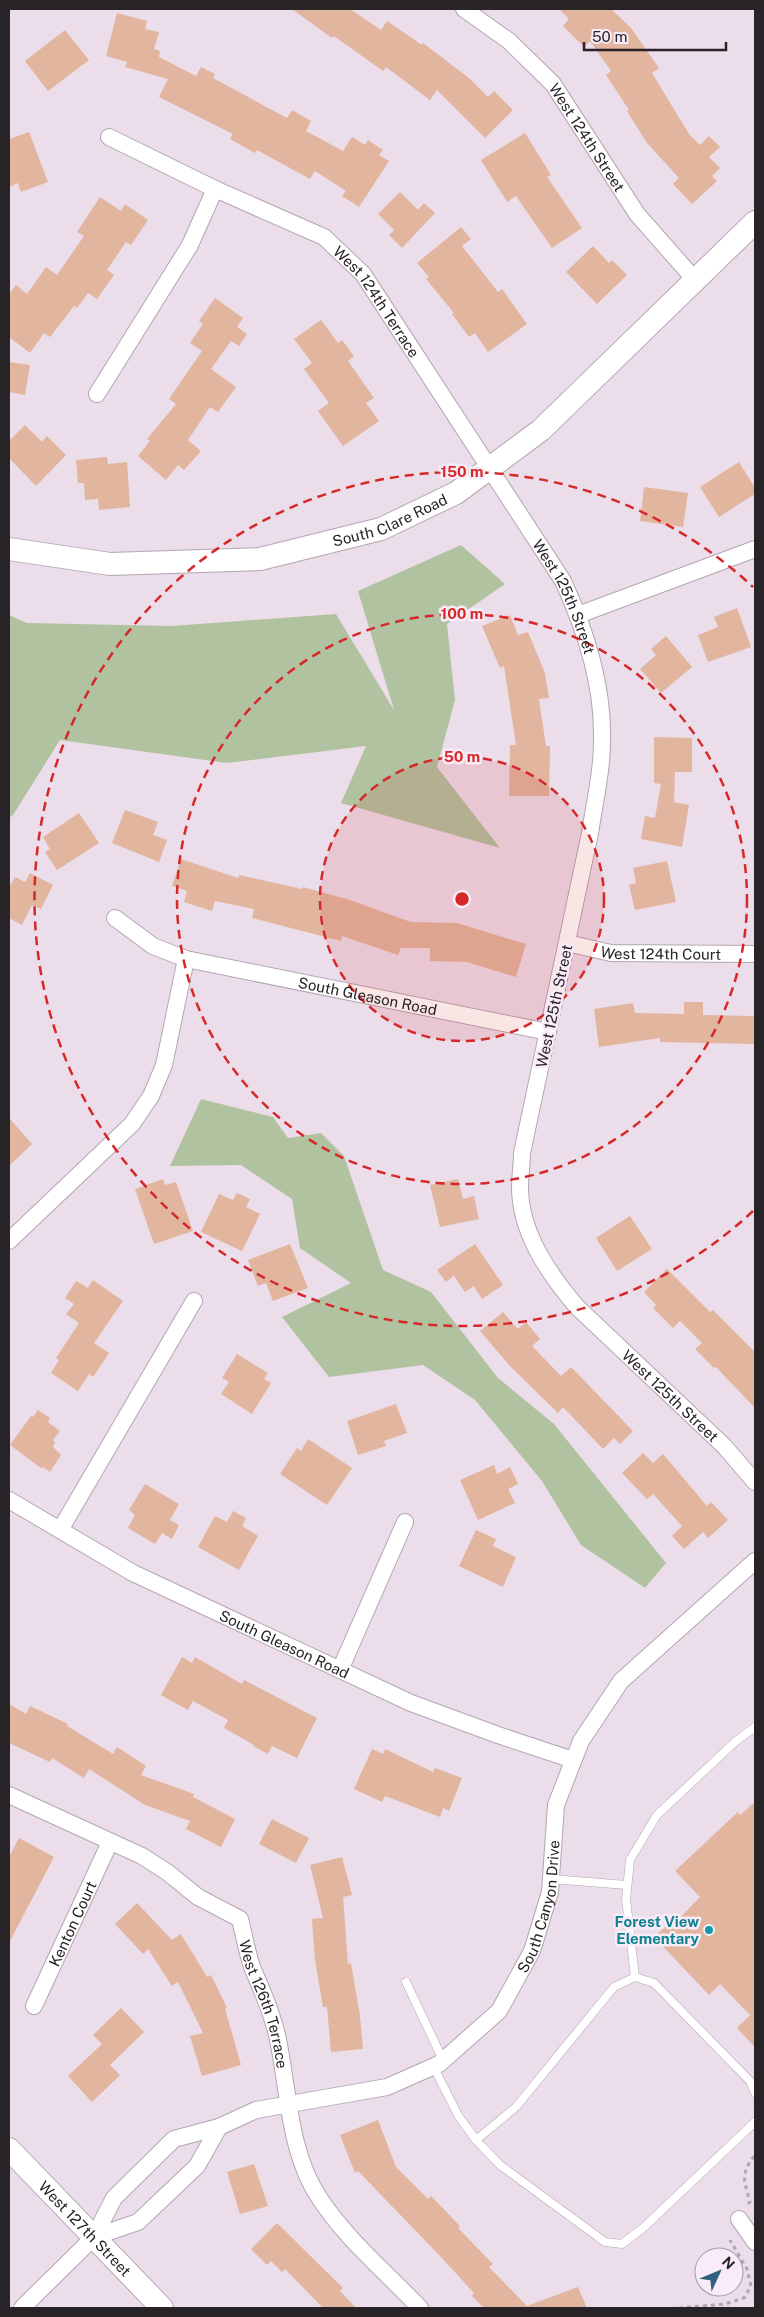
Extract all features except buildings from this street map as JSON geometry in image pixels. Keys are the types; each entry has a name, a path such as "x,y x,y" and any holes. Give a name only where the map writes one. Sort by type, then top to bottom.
{"street":[{"name":"West 124th Street","path":"464,9 509,41 553,84 637,214 695,280"},
{"name":"West 124th Terrace","path":"109,137 215,189 324,237 363,274 489,469"},
{"path":"97,394 190,245 215,189"},
{"name":"South Clare Road","path":"9,549 110,564 260,559 380,529 456,492 541,430 567,407 755,222"},
{"name":"West 125th Street","path":"489,469 553,564 578,615 591,652 602,733 599,780 590,833 522,1153 520,1189 526,1222 540,1255 556,1282 577,1307 724,1446 755,1482"},
{"path":"578,615 755,549"},
{"name":"South Gleason Road","path":"115,918 153,946 186,959 548,1032"},
{"name":"West 124th Court","path":"567,944 611,953 755,954"},
{"path":"9,1241 126,1130 151,1096 164,1065 186,959"},
{"path":"60,1530 194,1301"},
{"name":"South Gleason Road","path":"9,1500 133,1573 412,1704 573,1760"},
{"path":"340,1670 405,1522"},
{"name":"South Canyon Drive","path":"94,2237 114,2198 174,2139 219,2127 256,2110 388,2087 438,2063 499,2011 532,1951 550,1892 556,1805 581,1741 621,1681 755,1560"},
{"name":"West 126th Terrace","path":"9,1795 142,1856 167,1872 198,1897 240,1919 252,1966 266,1996 277,2035 296,2144 319,2198 340,2225 420,2308"},
{"name":"Kenton Court","path":"34,2006 110,1842"},
{"path":"22,2308 94,2237 138,2222 197,2166 219,2127"},
{"name":"West 127th Street","path":"9,2149 162,2308"},
{"path":"741,2213 755,2242"}],"lane":[{"path":"635,1977 626,1899 630,1860 656,1815 703,1771 755,1727"},
{"path":"551,1879 628,1885"},
{"path":"476,2140 516,2107 614,1988 635,1977 654,1983 750,2081 755,2092"},
{"path":"406,1982 459,2116 476,2140 500,2165 605,2242 622,2244 644,2228 755,2122"}],"path":[{"path":"741,2213 750,2202 743,2176 746,2167 755,2155"},
{"path":"679,2308 725,2304 744,2298 751,2286 747,2270 727,2233"}],"green space":[{"path":"461,545 505,584 447,624 455,700 437,767 500,848 341,803 366,746 227,763 60,740 13,815 9,818 9,615 27,623 171,626 336,614 394,710 358,591"},
{"path":"201,1099 273,1117 288,1138 321,1133 344,1156 383,1270 431,1292 498,1378 554,1424 666,1563 645,1588 581,1545 542,1481 475,1400 423,1365 329,1377 282,1317 351,1283 300,1248 292,1199 241,1165 170,1166"}],"place":[{"name":"Forest View Elementary","path":"709,1930"}]}
